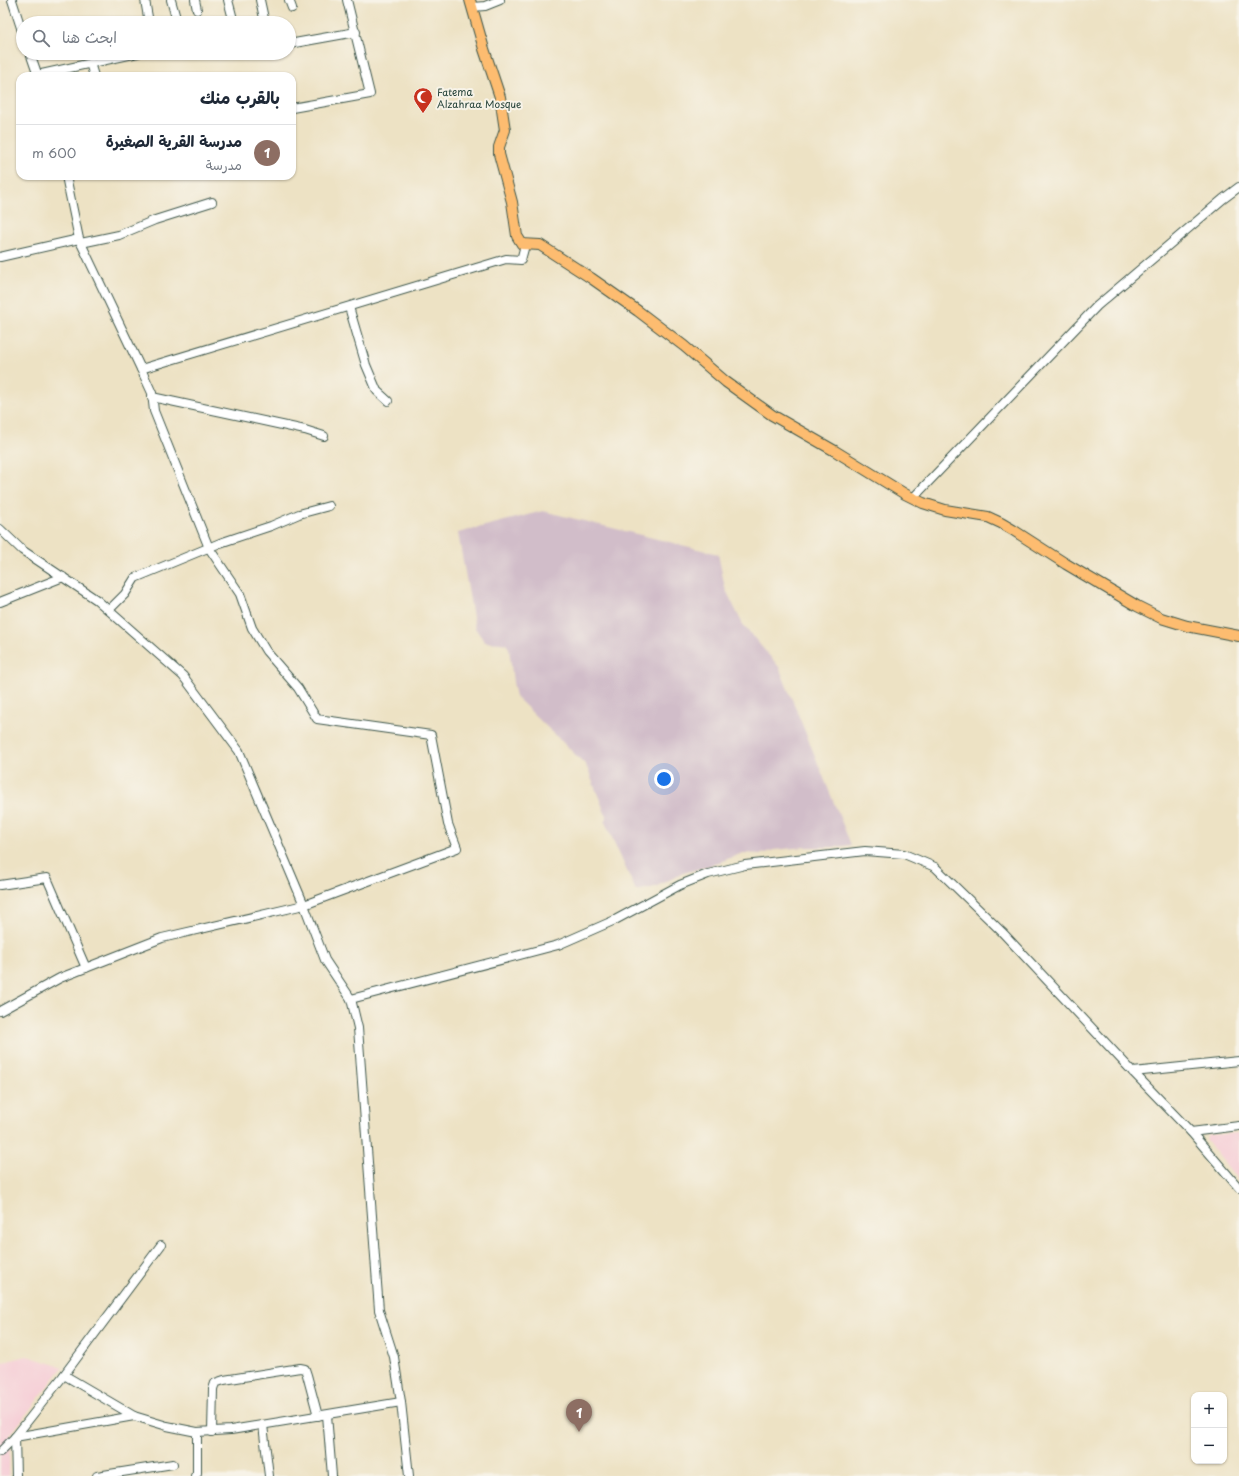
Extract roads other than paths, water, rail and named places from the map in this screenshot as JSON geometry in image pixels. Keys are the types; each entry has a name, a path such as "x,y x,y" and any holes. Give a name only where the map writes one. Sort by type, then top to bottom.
{"main road":[{"path":"471,4 500,97 505,130 498,147 499,154 511,196 518,239 522,244 540,245 585,274 638,311 684,346 726,382 772,415 913,498 945,510 988,517 1001,523 1066,564 1137,606 1161,618 1187,626 1239,636"}],"street":[{"path":"12,0 17,16"},
{"path":"145,0 148,16"},
{"path":"171,0 175,16"},
{"path":"195,0 197,10"},
{"path":"228,0 232,16"},
{"path":"260,0 263,16"},
{"path":"289,0 292,8"},
{"path":"296,107 370,94 347,0"},
{"path":"471,4 485,6 500,0"},
{"path":"296,43 356,32"},
{"path":"33,60 37,72"},
{"path":"51,72 104,60"},
{"path":"90,63 93,72"},
{"path":"0,1011 60,978 162,938 304,905 457,848 448,824 431,734 318,720 298,688 266,651 252,628 240,594 210,548 154,411 152,393 80,241 67,180"},
{"path":"913,498 1098,306 1239,187"},
{"path":"0,257 119,235 155,220 212,202"},
{"path":"140,369 506,259 521,260 525,245"},
{"path":"348,307 366,365 378,391 388,401"},
{"path":"152,397 305,430 324,436"},
{"path":"109,610 125,594 135,578 220,543 271,526 299,514 329,506"},
{"path":"0,529 22,550 97,600 183,676 239,751 304,905 325,960 351,999 358,1028 379,1310 394,1357 401,1402 409,1476"},
{"path":"0,602 63,577"},
{"path":"351,999 558,944 615,920 680,885 708,874 745,865 865,851 904,854 935,867 1002,932 1191,1132 1239,1188"},
{"path":"0,885 47,878 86,968"},
{"path":"1133,1072 1239,1062"},
{"path":"1191,1132 1239,1126"},
{"path":"0,1452 15,1437 64,1375 161,1246"},
{"path":"212,1432 213,1389 215,1383 224,1380 300,1368 305,1369 318,1416"},
{"path":"64,1375 134,1416 167,1426 197,1432 212,1432 263,1425 401,1402"},
{"path":"328,1415 332,1476"},
{"path":"15,1437 134,1416"},
{"path":"263,1425 269,1476"},
{"path":"195,1476 197,1473 197,1432"},
{"path":"15,1437 16,1476"},
{"path":"97,1476 173,1464"}],"place":[{"name":"Fatema Alzahraa Mosque","path":"423,114"},
{"name":"مدرسة القرية الصغيرة","path":"579,1432"}]}
